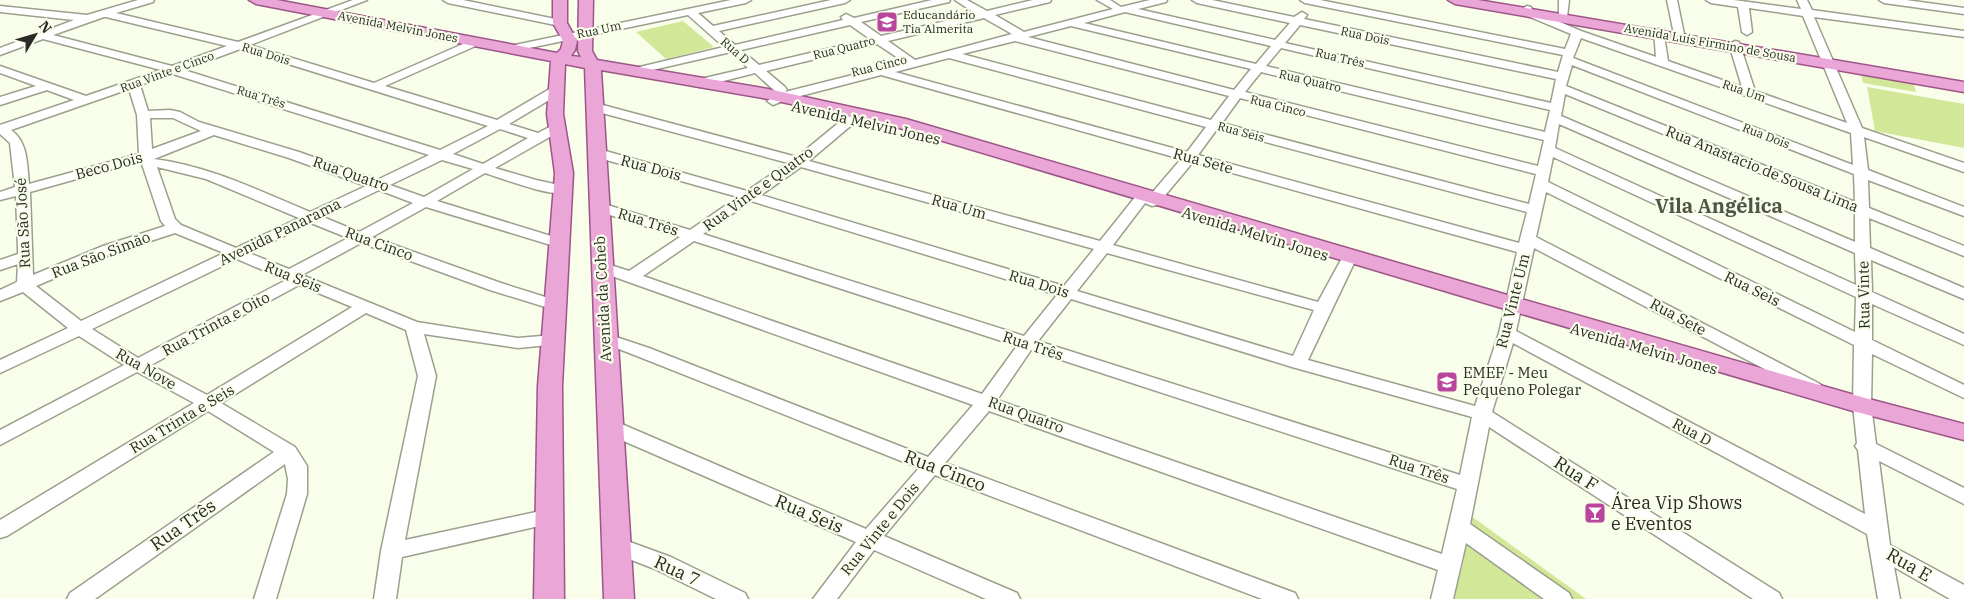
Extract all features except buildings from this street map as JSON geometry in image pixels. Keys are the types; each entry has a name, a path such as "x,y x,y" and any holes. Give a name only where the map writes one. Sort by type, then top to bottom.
{"main road":[{"name":"Avenida Melvin Jones","path":"256,0 328,12 553,58 772,96"},
{"path":"549,599 550,386 564,173 550,126 556,90 553,58 570,46 577,35 560,23 560,0"},
{"name":"Avenida da Coheb","path":"586,0 577,35 592,65 619,599"},
{"name":"Avenida Luís Firmino de Sousa","path":"1455,0 1736,45"},
{"name":"Avenida Luís Firmino de Sousa","path":"1473,0 1527,11 1563,7 1659,33 1679,34 1964,87"},
{"name":"Avenida Luís Firmino de Sousa","path":"1827,61 1964,82"},
{"name":"Avenida Melvin Jones","path":"592,65 700,82 772,96 854,116 1148,198 1862,409 1964,441"},
{"name":"Avenida Melvin Jones","path":"1148,198 1347,261 1827,394 1862,409 1964,432"}],"street":[{"path":"0,8 16,0"},
{"path":"0,52 90,18 149,0"},
{"name":"Rua Vinte e Cinco","path":"1,129 241,46 362,0"},
{"path":"448,0 560,23"},
{"name":"Rua Um","path":"510,49 746,0"},
{"path":"711,30 824,2 845,0"},
{"path":"635,71 945,0"},
{"path":"960,0 1017,35"},
{"name":"Rua Quatro","path":"700,82 1046,0"},
{"path":"1102,0 1120,8"},
{"name":"Rua Cinco","path":"772,96 909,61 1071,23 1146,0"},
{"name":"Rua Cinco","path":"772,96 880,72 909,61 948,54 1120,8 1162,0"},
{"name":"Rua Dois","path":"1197,0 1562,82"},
{"path":"1310,0 1568,56"},
{"name":"Rua Vinte e Dois","path":"824,599 869,540 987,401 1027,344 1069,293 1103,247 1148,198 1190,157 1236,95 1296,22 1310,0"},
{"path":"1672,0 1679,34"},
{"path":"1711,0 1964,34"},
{"name":"Rua Vinte","path":"1802,0 1857,131 1861,173 1860,209 1864,295 1862,409 1865,446 1878,539 1889,599"},
{"path":"1884,0 1964,10"},
{"path":"824,2 909,61"},
{"path":"1743,5 1747,32"},
{"path":"0,8 90,18"},
{"name":"Rua Três","path":"1120,8 1277,44 1556,113 1964,294"},
{"name":"Rua D","path":"689,11 756,69 772,96"},
{"name":"Rua Um","path":"1527,11 1577,33 1964,168"},
{"name":"Rua Dois","path":"106,14 241,46 498,126 550,126"},
{"name":"Rua Quatro","path":"1071,23 1549,144 1864,295 1964,340"},
{"name":"Rua Vinte Um","path":"1442,599 1460,527 1482,414 1513,307 1568,56 1577,33"},
{"path":"1659,33 1662,62"},
{"name":"Rua Cinco","path":"1017,35 1541,178"},
{"name":"Rua Três","path":"43,36 173,70 533,184 563,190"},
{"path":"374,87 476,42"},
{"path":"1736,45 1750,93"},
{"name":"Rua Seis","path":"948,54 1534,210"},
{"name":"Rua Dois","path":"1568,56 1964,212"},
{"path":"0,69 87,100"},
{"name":"Rua Sete","path":"880,72 1190,157 1527,245 1827,394"},
{"name":"Rua Anastacio de Sousa Lima","path":"1562,82 1860,209 1964,251"},
{"path":"134,84 142,115 147,159 168,221 176,228"},
{"path":"0,101 46,86"},
{"name":"Avenida Panarama","path":"0,367 308,217 381,185 498,126 556,90"},
{"name":"Rua Um","path":"595,107 1323,308"},
{"name":"Rua Quatro","path":"142,115 183,115 195,124 381,185 426,202 559,243"},
{"name":"Rua Vinte e Quatro","path":"631,277 694,236 799,162 854,116"},
{"name":"Rua Trinta e Oito","path":"0,438 137,365 294,277 359,237 426,202 550,126"},
{"name":"Rua São José","path":"1,129 14,138 16,143 24,189 25,285 79,328"},
{"name":"Beco Dois","path":"0,196 147,159 215,130"},
{"name":"Rua Dois","path":"597,154 750,196 1298,364 1482,414"},
{"name":"Rua Cinco","path":"147,159 232,182 308,217 359,237 524,297 555,305"},
{"name":"Rua Seis","path":"1541,178 1864,344 1964,392"},
{"name":"Rua Três","path":"599,207 1468,485"},
{"name":"Rua Seis","path":"176,228 413,326 518,343 553,340"},
{"name":"Rua São Simão","path":"0,296 101,252 176,228"},
{"path":"0,265 26,256"},
{"path":"1298,364 1347,261"},
{"name":"Rua Quatro","path":"601,267 987,401 1450,566"},
{"name":"Rua Trinta e Seis","path":"0,530 364,307"},
{"path":"385,599 392,551 427,376 422,352 413,326"},
{"name":"Rua Nove","path":"79,328 137,365 208,403 288,452"},
{"name":"Rua D","path":"1506,333 1878,539"},
{"name":"Rua Cinco","path":"605,341 643,352 932,466 1286,599"},
{"name":"Rua F","path":"1482,414 1771,599"},
{"name":"Rua Seis","path":"610,427 1009,599"},
{"path":"1865,446 1964,497"},
{"path":"265,599 296,494 297,466 288,452"},
{"name":"Rua Três","path":"78,599 288,452"},
{"path":"392,551 550,517"},
{"path":"1460,527 1561,599"},
{"name":"Rua E","path":"1878,539 1964,596"},
{"name":"Rua 7","path":"616,545 663,564 737,599"}],"green space":[{"path":"683,21 714,47 666,59 636,32"},
{"path":"1861,73 1913,82 1916,92 1863,83"},
{"path":"1867,87 1964,104 1964,148 1875,131"},
{"path":"1467,513 1586,599 1453,599 1463,564"}],"place":[{"name":"Educandário Tia Almerita","path":"887,22"},
{"name":"EMEF - Meu Pequeno Polegar","path":"1447,382"},
{"name":"Área Vip Shows e Eventos","path":"1595,513"}],"district":[{"name":"Vila Angélica","path":"1719,206"}]}
